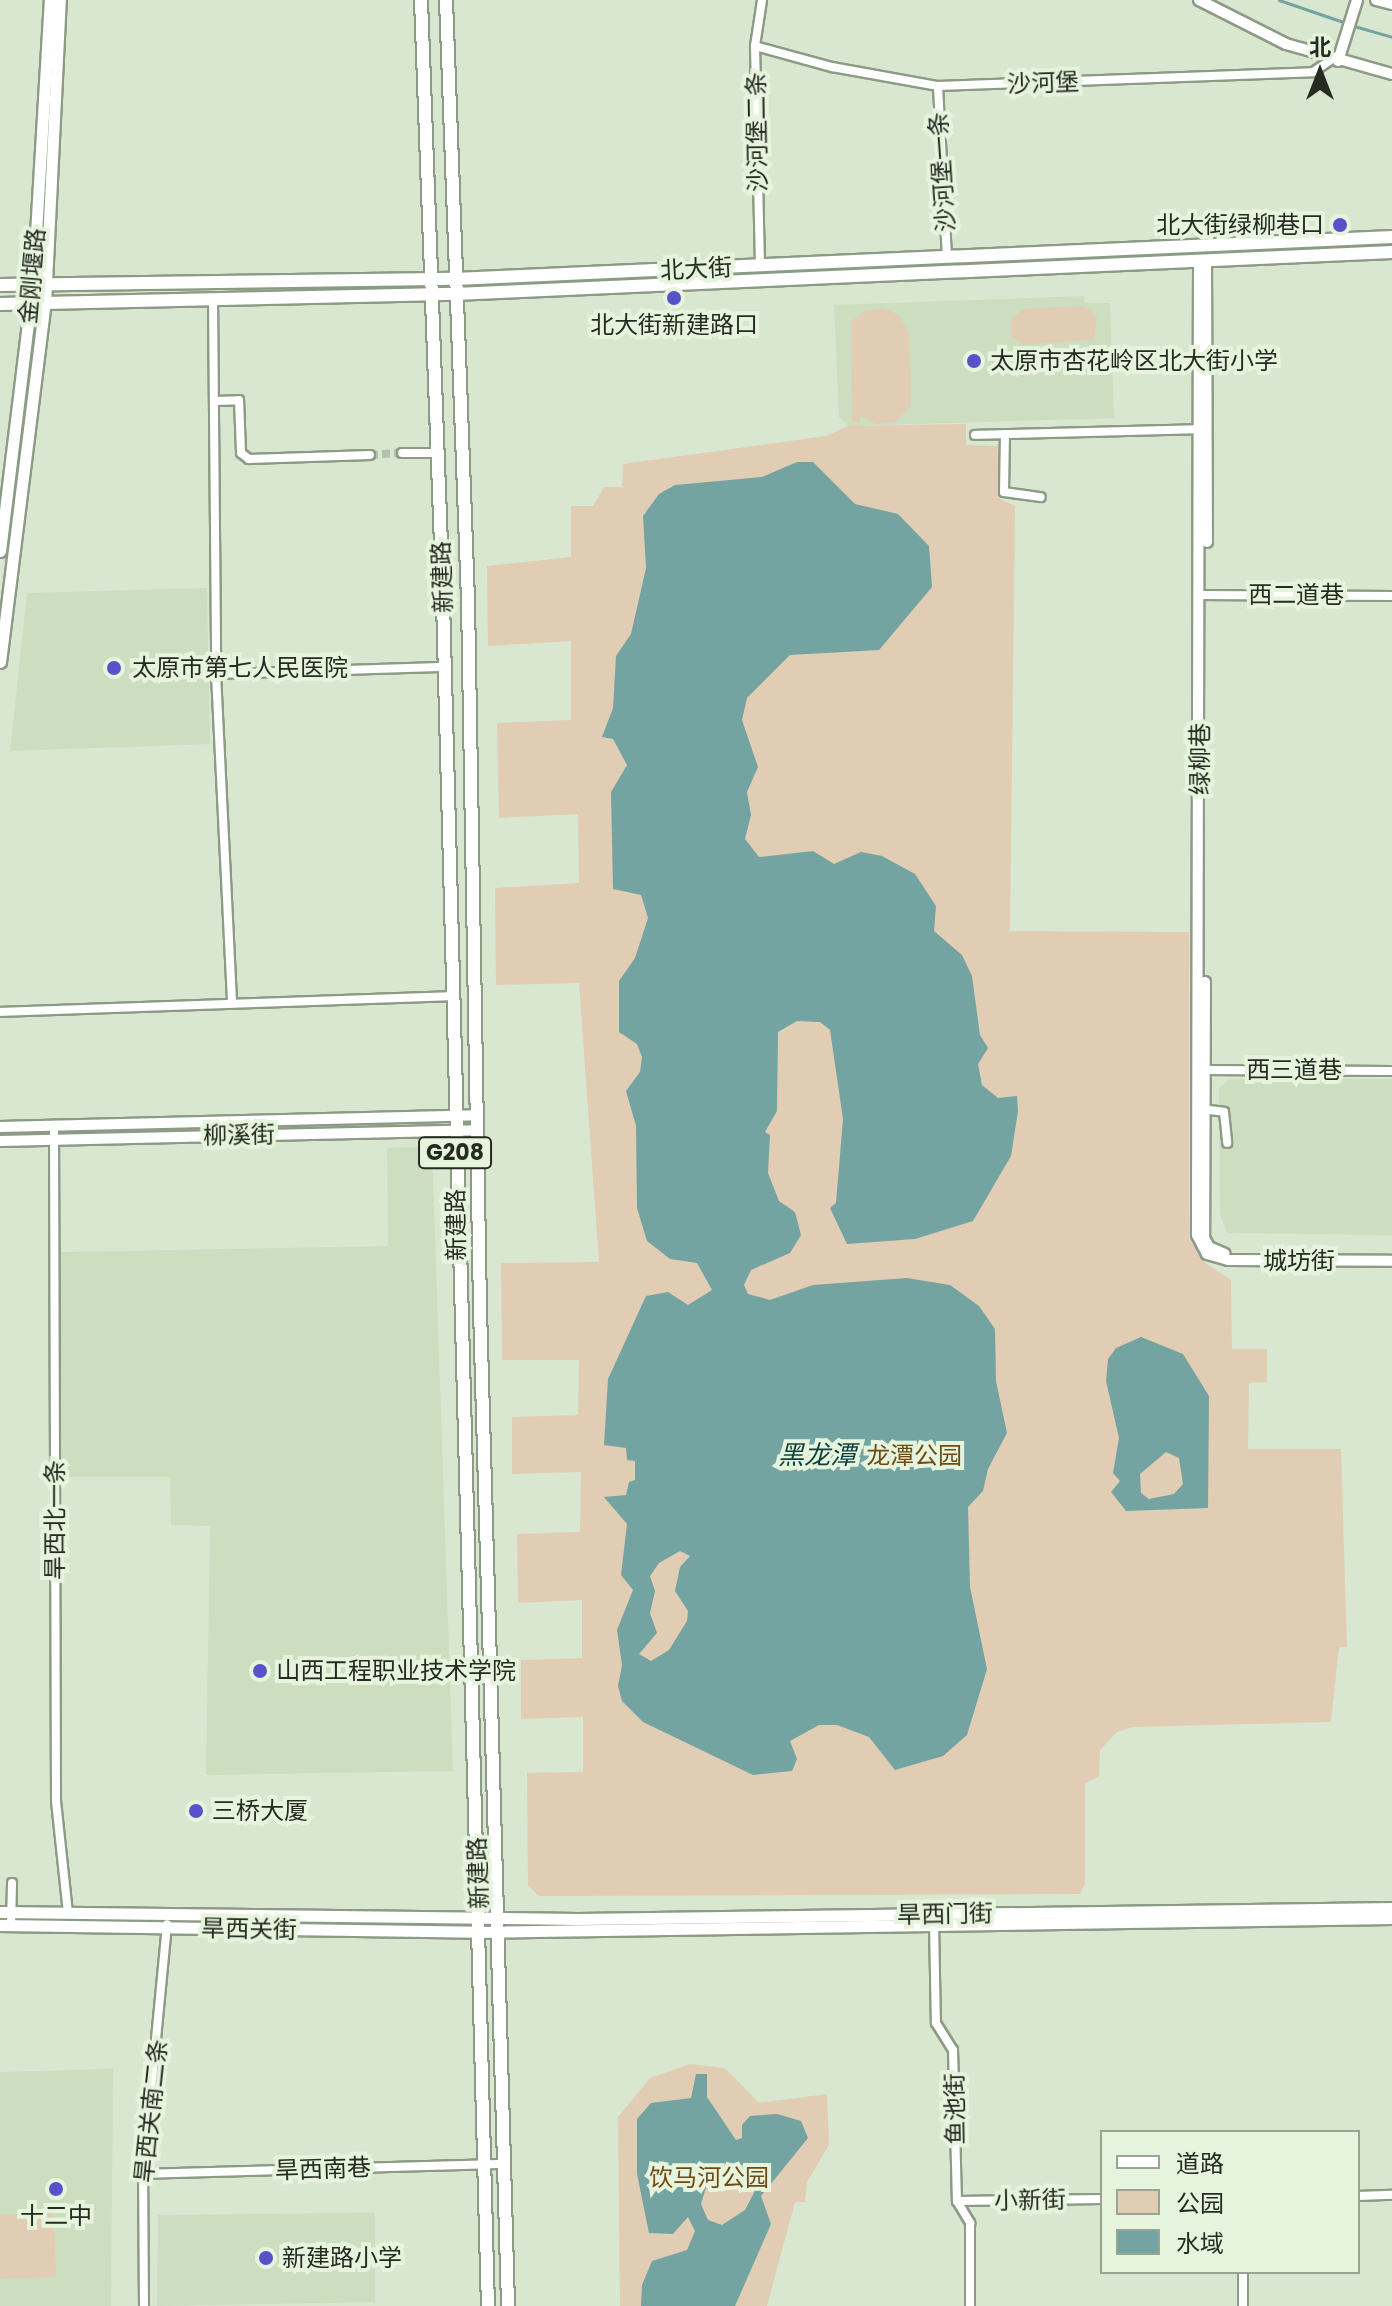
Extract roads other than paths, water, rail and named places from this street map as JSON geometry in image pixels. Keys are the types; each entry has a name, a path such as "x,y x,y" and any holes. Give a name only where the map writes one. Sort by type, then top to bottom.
{"main road":[{"name":"金刚堰路","path":"0,551 31,303 40,284 50,0"},
{"path":"0,662 45,303 40,284 60,0"},
{"name":"新建路","path":"421,0 444,667 488,2306"},
{"name":"新建路","path":"446,0 468,600 478,1130 508,2306"},
{"name":"北大街","path":"0,285 455,279 1392,237"},
{"path":"0,304 431,295 1392,252"},
{"name":"旱西门街","path":"934,1920 1392,1908"},
{"name":"旱西关街","path":"6,1919 68,1914 167,1922"},
{"name":"旱西门街","path":"498,1925 1392,1918"},
{"name":"旱西关街","path":"6,1919 498,1925"}],"street":[{"name":"沙河堡二条","path":"760,266 755,46 762,0"},
{"path":"1199,0 1286,44 1392,74"},
{"path":"1376,0 1392,4"},
{"path":"1336,56 1354,1"},
{"name":"沙河堡","path":"755,46 832,67 938,86 1313,72 1336,56"},
{"name":"沙河堡一条","path":"938,86 947,257"},
{"name":"绿柳巷","path":"1202,260 1204,593 1200,1109 1204,1238 1208,1250"},
{"path":"213,299 216,674 232,1004"},
{"path":"216,401 239,400 241,453 249,459 370,455"},
{"path":"975,435 1204,429"},
{"path":"1005,434 1004,492 1041,497"},
{"path":"402,453 437,453"},
{"name":"西二道巷","path":"1204,593 1392,594"},
{"path":"216,674 444,667"},
{"path":"0,1012 452,996"},
{"name":"西三道巷","path":"1200,1068 1392,1068"},
{"path":"1200,1109 1224,1112 1227,1143"},
{"name":"柳溪街","path":"0,1127 478,1115"},
{"name":"旱西北一条","path":"54,1126 56,1801 68,1914"},
{"name":"柳溪街","path":"0,1141 478,1130"},
{"name":"城坊街","path":"1208,1250 1244,1256 1392,1258"},
{"path":"6,1919 12,1883"},
{"name":"鱼池街","path":"934,1920 936,2023 953,2050 957,2201 970,2223 970,2306"},
{"name":"旱西关南二条","path":"144,2306 143,2174 167,1922"},
{"name":"旱西南巷","path":"143,2174 504,2164"},
{"path":"1360,2196 1392,2195"},
{"name":"小新街","path":"957,2201 1100,2199"},
{"path":"1243,2274 1243,2306"}],"water":[{"name":"黑龙潭","path":"797,462 813,462 855,504 898,514 929,546 932,587 879,650 790,655 747,698 742,720 758,767 747,792 751,815 745,839 759,857 813,851 834,864 861,852 882,856 915,874 936,906 934,931 962,955 972,976 980,1035 988,1048 978,1064 982,1085 998,1098 1017,1096 1018,1111 1011,1156 973,1221 915,1239 847,1244 830,1208 836,1203 843,1119 830,1030 820,1022 797,1021 778,1032 777,1111 765,1132 770,1135 768,1173 779,1201 795,1212 801,1235 790,1253 751,1270 744,1285 748,1294 770,1300 813,1285 907,1278 950,1285 979,1306 995,1329 996,1381 1007,1433 988,1469 983,1491 968,1507 970,1587 987,1669 967,1735 943,1756 895,1770 869,1737 837,1725 819,1725 790,1741 797,1759 792,1771 753,1775 643,1722 622,1701 618,1686 622,1665 617,1630 633,1590 621,1575 627,1524 604,1497 626,1495 629,1482 635,1480 635,1461 627,1460 626,1448 604,1445 608,1379 646,1296 668,1292 688,1305 712,1290 697,1263 670,1259 647,1241 637,1208 636,1126 626,1091 640,1072 642,1057 637,1044 619,1032 619,981 635,958 648,918 641,895 613,889 611,792 627,765 613,739 602,737 613,708 616,656 631,634 646,568 643,516 659,494 675,485 762,477","holes":["680,1551 690,1556 680,1567 675,1591 688,1611 687,1621 669,1650 651,1661 639,1654 657,1633 650,1613 655,1591 650,1576 659,1563"]},
{"path":"1141,1337 1183,1354 1209,1396 1208,1508 1126,1511 1111,1492 1120,1481 1113,1473 1119,1438 1106,1381 1108,1359 1116,1348","holes":["1166,1452 1179,1458 1183,1484 1174,1494 1149,1499 1141,1493 1140,1474"]},
{"path":"696,2074 707,2074 707,2097 736,2140 742,2138 742,2125 750,2116 777,2114 801,2121 808,2138 761,2196 771,2224 735,2306 641,2306 642,2285 652,2261 687,2250 695,2231 688,2217 673,2234 649,2233 637,2174 637,2119 651,2103 691,2098","holes":["749,2164 758,2168 761,2179 745,2210 722,2225 708,2220 701,2204 707,2184 725,2168"]}],"waterway":[{"path":"1279,0 1346,23"},
{"path":"1354,26 1392,37"}],"tunnel":[{"path":"370,455 402,453"}],"place":[{"name":"北大街绿柳巷口","path":"1340,225"},
{"name":"北大街新建路口","path":"674,298"},
{"name":"太原市杏花岭区北大街小学","path":"974,361"},
{"name":"太原市第七人民医院","path":"114,668"},
{"name":"山西工程职业技术学院","path":"260,1671"},
{"name":"三桥大厦","path":"196,1811"},
{"name":"十二中","path":"56,2189"},
{"name":"新建路小学","path":"266,2258"}],"park label":[{"name":"龙潭公园","path":"914,1456"},
{"name":"饮马河公园","path":"709,2178"}]}
